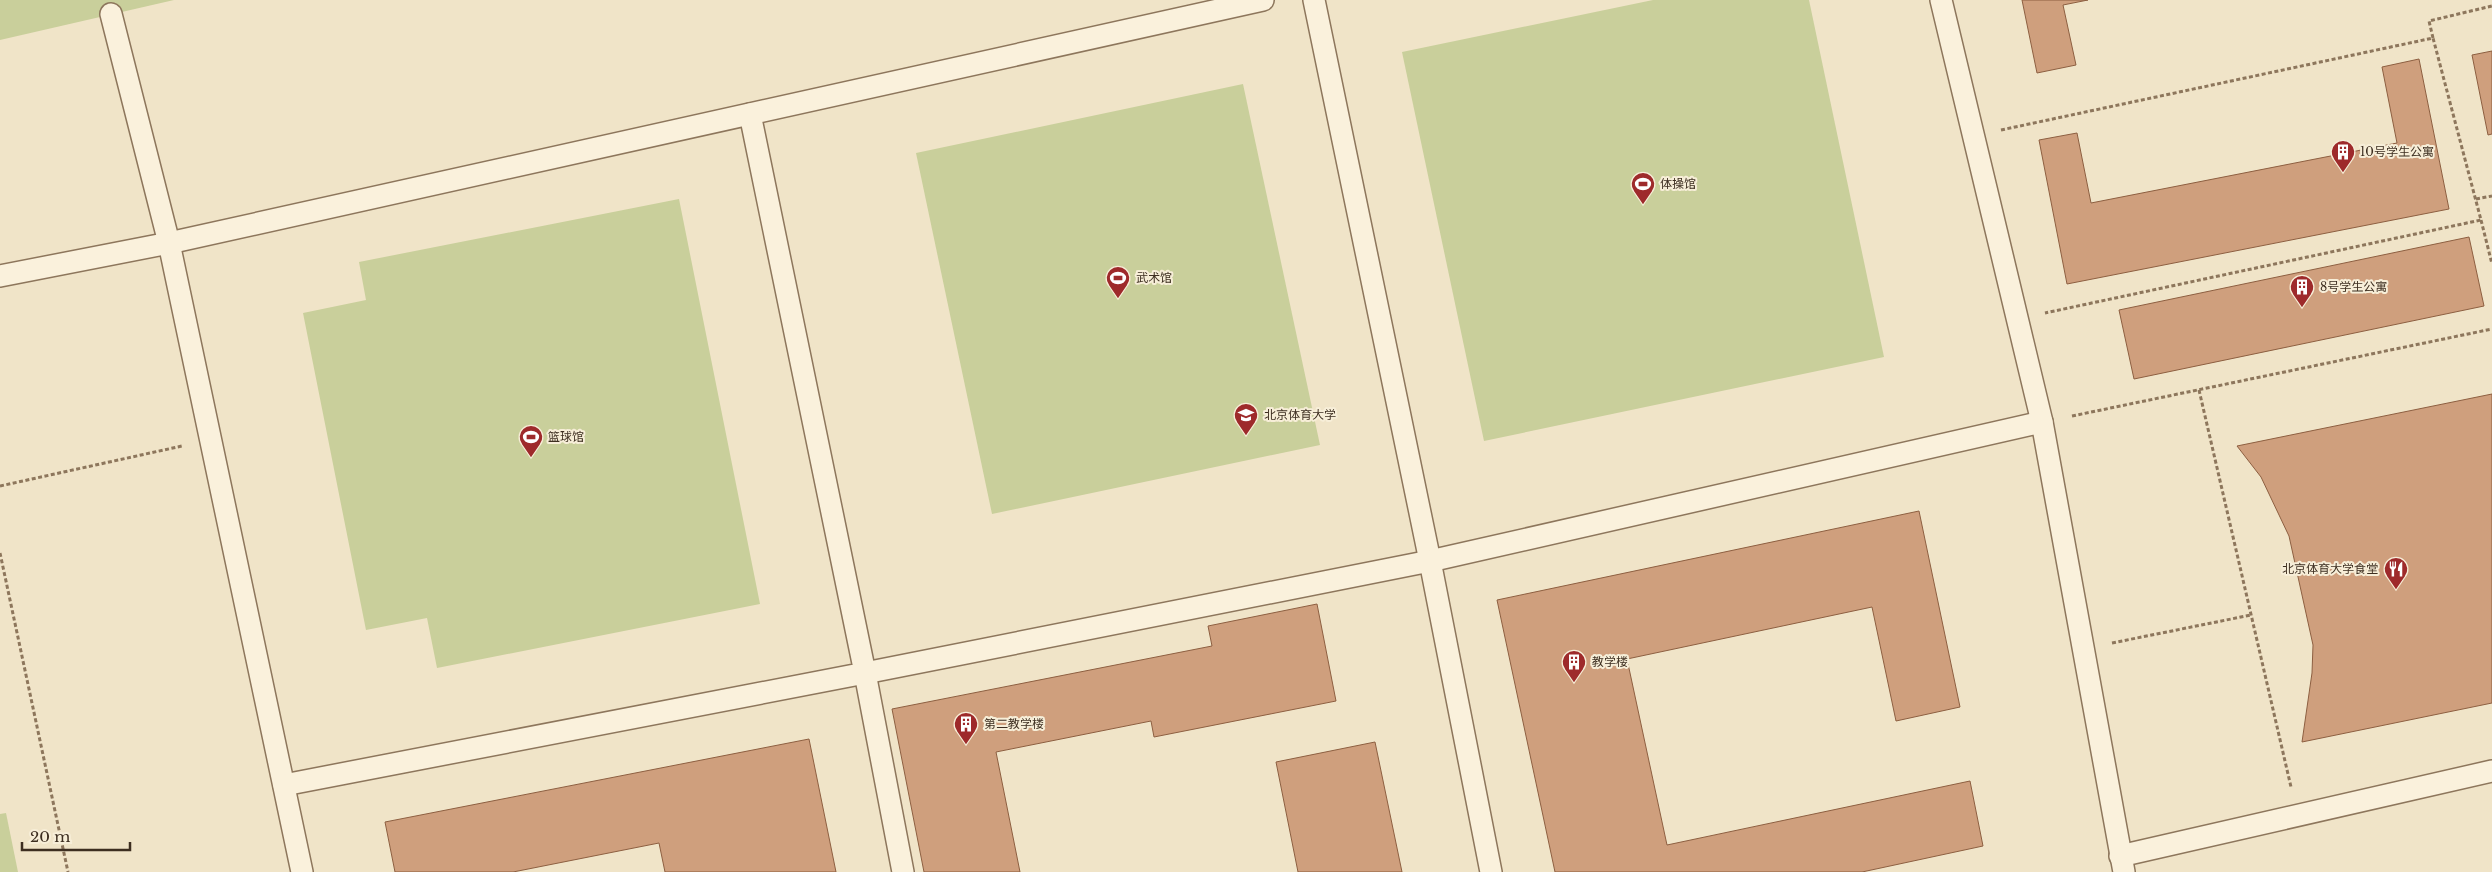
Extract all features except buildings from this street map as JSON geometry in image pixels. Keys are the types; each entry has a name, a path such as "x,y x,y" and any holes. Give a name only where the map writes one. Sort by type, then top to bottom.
{"lane":[{"path":"0,276 169,243 1263,0"},
{"path":"1314,0 1430,561 1491,872"},
{"path":"1941,0 2042,422 2122,864 2298,816 2492,771"},
{"path":"111,14 169,243 302,872"},
{"path":"750,114 903,872"},
{"path":"284,785 1430,561 2042,422"}],"path":[{"path":"2492,6 2429,21 2492,264"},
{"path":"1974,136 2433,38"},
{"path":"2476,200 2492,196"},
{"path":"2017,319 2481,220"},
{"path":"2042,422 2492,329"},
{"path":"2199,390 2298,816"},
{"path":"0,486 210,439"},
{"path":"0,553 68,872"},
{"path":"2083,649 2251,615"}],"green space":[{"path":"0,0 174,0 0,40"},
{"name":"体操馆","path":"1653,0 1809,0 1884,357 1484,441 1402,52"},
{"name":"武术馆","path":"1243,84 1320,445 992,514 916,153"},
{"name":"篮球馆","path":"679,199 760,604 437,668 427,618 366,630 303,313 366,300 359,262"},
{"path":"6,813 18,872 0,872 0,814"}],"place":[{"name":"10号学生公寓","path":"2343,173"},
{"name":"体操馆","path":"1643,205"},
{"name":"武术馆","path":"1118,299"},
{"name":"8号学生公寓","path":"2302,308"},
{"name":"北京体育大学","path":"1246,436"},
{"name":"篮球馆","path":"531,458"},
{"name":"北京体育大学食堂","path":"2396,590"},
{"name":"教学楼","path":"1574,683"},
{"name":"第二教学楼","path":"966,745"}]}
